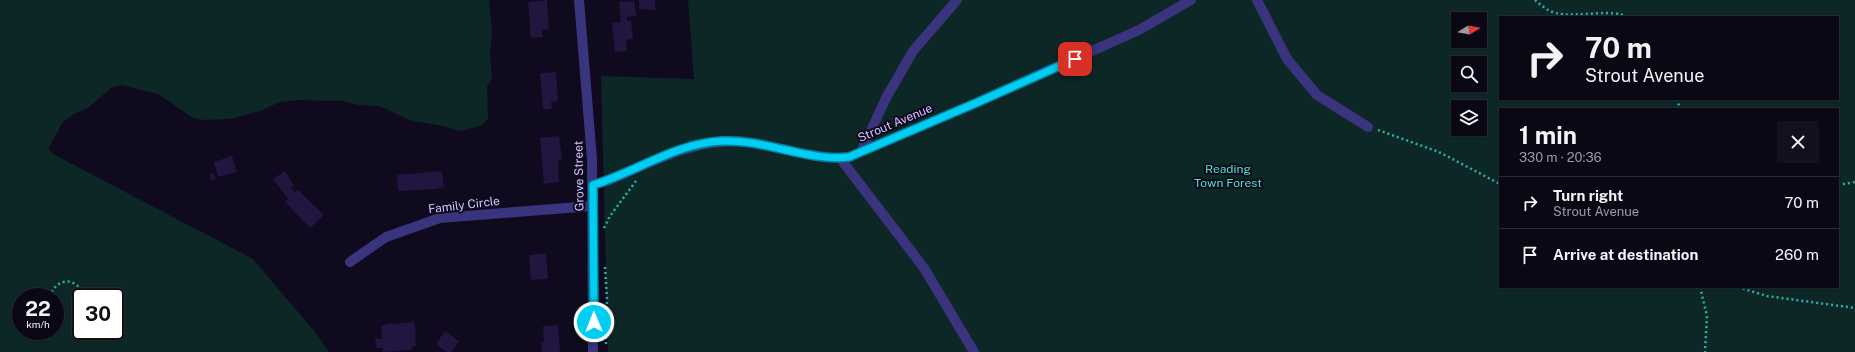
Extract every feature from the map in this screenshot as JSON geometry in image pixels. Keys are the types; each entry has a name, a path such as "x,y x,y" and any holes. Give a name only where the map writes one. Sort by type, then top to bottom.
{"street":[{"name":"Grove Street","path":"578,0 590,122 593,185 593,352"},
{"path":"861,152 886,98 914,51 957,0"},
{"name":"Strout Avenue","path":"593,185 688,147 722,141 775,146 813,155 840,158 849,157 976,103 1139,30 1191,0"},
{"path":"1257,0 1287,59 1318,95 1368,127"},
{"path":"840,158 924,268 974,352"},
{"name":"Family Circle","path":"350,262 386,237 440,218 592,206"}],"path":[{"path":"1535,0 1555,13 1566,15 1620,13 1624,16"},
{"path":"1368,127 1439,152 1499,183"},
{"path":"603,229 610,216 636,182 645,164"},
{"path":"1839,185 1855,182"},
{"path":"605,260 607,299 606,352"},
{"path":"54,288 67,282 76,284 79,288"},
{"path":"1700,288 1707,316 1705,352"},
{"path":"1741,288 1767,296 1855,308"}],"green space":[{"path":"0,0 489,0 492,30 490,55 492,78 487,87 488,119 480,126 461,131 438,125 412,121 379,106 358,105 342,101 297,100 280,102 260,111 230,119 204,120 193,118 158,94 122,85 111,88 88,108 74,114 63,122 48,149 55,155 253,259 315,332 329,352 0,352"},
{"name":"Reading Town Forest","path":"688,0 1855,0 1855,352 608,352 601,76 694,79"}],"building":[{"path":"547,0 549,29 542,30 543,37 531,38 528,2"},
{"path":"639,0 655,0 655,10 639,9"},
{"path":"634,1 636,16 627,17 627,21 631,21 633,39 626,40 627,51 615,52 612,23 621,22 619,2"},
{"path":"556,72 558,101 551,102 552,109 543,109 540,73"},
{"path":"559,136 562,160 558,161 559,182 544,184 540,138"},
{"path":"232,156 237,172 218,177 214,162"},
{"path":"285,171 294,186 291,188 295,192 298,190 324,215 310,228 285,202 288,199 273,179"},
{"path":"442,171 444,187 438,189 398,191 397,175"},
{"path":"214,173 216,179 211,180 210,174"},
{"path":"546,253 548,279 531,280 529,255"},
{"path":"414,322 416,346 412,347 412,350 383,352 383,348 376,348 375,339 382,339 381,326 390,323"},
{"path":"558,325 560,352 542,352 541,342 544,342 543,326"},
{"path":"445,331 459,341 451,352 447,352 436,344"}],"route":[{"path":"594,322 592,255 593,185 607,181 673,152 688,147 722,141 775,146 813,155 835,158 849,157 1075,59"}]}
